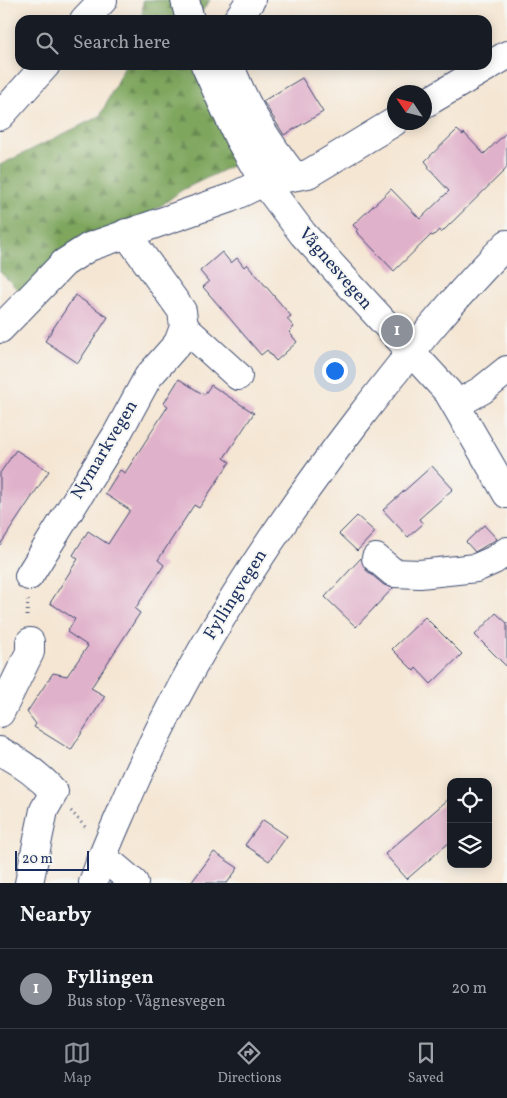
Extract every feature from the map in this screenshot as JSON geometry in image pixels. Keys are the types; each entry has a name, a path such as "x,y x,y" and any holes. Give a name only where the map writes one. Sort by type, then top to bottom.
{"street":[{"path":"89,15 103,0"},
{"path":"185,0 189,15"},
{"path":"240,15 251,0"},
{"path":"492,64 507,55"},
{"path":"0,116 41,70"},
{"name":"Vågnesvegen","path":"207,70 238,137 264,182 303,234 410,353"},
{"path":"232,70 237,87 268,141 294,176"},
{"path":"432,99 482,70"},
{"path":"0,329 64,263 89,247 230,198 264,182 308,174 387,126"},
{"path":"126,233 182,311 184,327 238,376"},
{"name":"Fyllingvegen","path":"99,865 168,713 244,581 329,458 410,353 441,315 507,244"},
{"name":"Nymarkvegen","path":"29,576 117,434 148,377 178,343 184,327"},
{"path":"410,353 457,404 507,494"},
{"path":"457,404 482,390 507,370"},
{"path":"376,558 394,573 420,574 476,568 494,560 507,551"},
{"path":"0,713 30,652 30,642"},
{"path":"0,751 14,758 43,780 54,792 44,810 29,883"},
{"path":"99,865 114,866 134,883"}],"path":[{"path":"29,576 27,614 30,642"},
{"path":"54,792 94,835 99,865"}],"green space":[{"path":"143,0 210,0 200,15 142,15"},
{"path":"123,70 213,70 252,156 182,190 76,269 27,299 0,272 0,165 100,116"}],"building":[{"path":"302,78 323,112 284,135 263,101"},
{"path":"457,130 463,135 464,133 484,154 507,132 507,168 441,233 439,230 433,236 431,235 394,271 356,231 358,230 353,225 391,189 420,219 449,191 428,168 429,166 425,161"},
{"path":"222,252 231,263 237,258 244,267 247,264 291,316 287,319 294,327 289,332 297,342 276,361 267,350 261,355 203,287 209,282 200,271"},
{"path":"75,295 108,317 78,363 45,341"},
{"path":"179,379 204,395 211,385 254,413 224,458 230,462 199,508 194,505 158,560 164,565 135,609 140,613 91,688 105,696 71,750 34,727 36,724 27,712 53,673 67,676 88,646 67,632 75,619 50,603 78,559 73,555 88,531 108,544 130,510 105,494 120,470 125,473 168,406 164,403"},
{"path":"16,450 49,471 0,545 0,473"},
{"path":"432,466 453,489 419,519 423,524 408,537 383,510"},
{"path":"357,516 375,532 357,551 339,534"},
{"path":"484,525 497,539 475,552 466,542"},
{"path":"361,558 366,570 384,585 393,588 356,627 325,597"},
{"path":"496,613 507,623 507,667 475,635"},
{"path":"425,617 462,654 431,684 416,668 414,671 392,649"},
{"path":"447,800 447,844 407,879 385,854"},
{"path":"263,820 287,836 269,861 245,845"},
{"path":"214,852 238,868 227,883 191,883"}],"place":[{"name":"Fyllingen","path":"397,331"}]}
